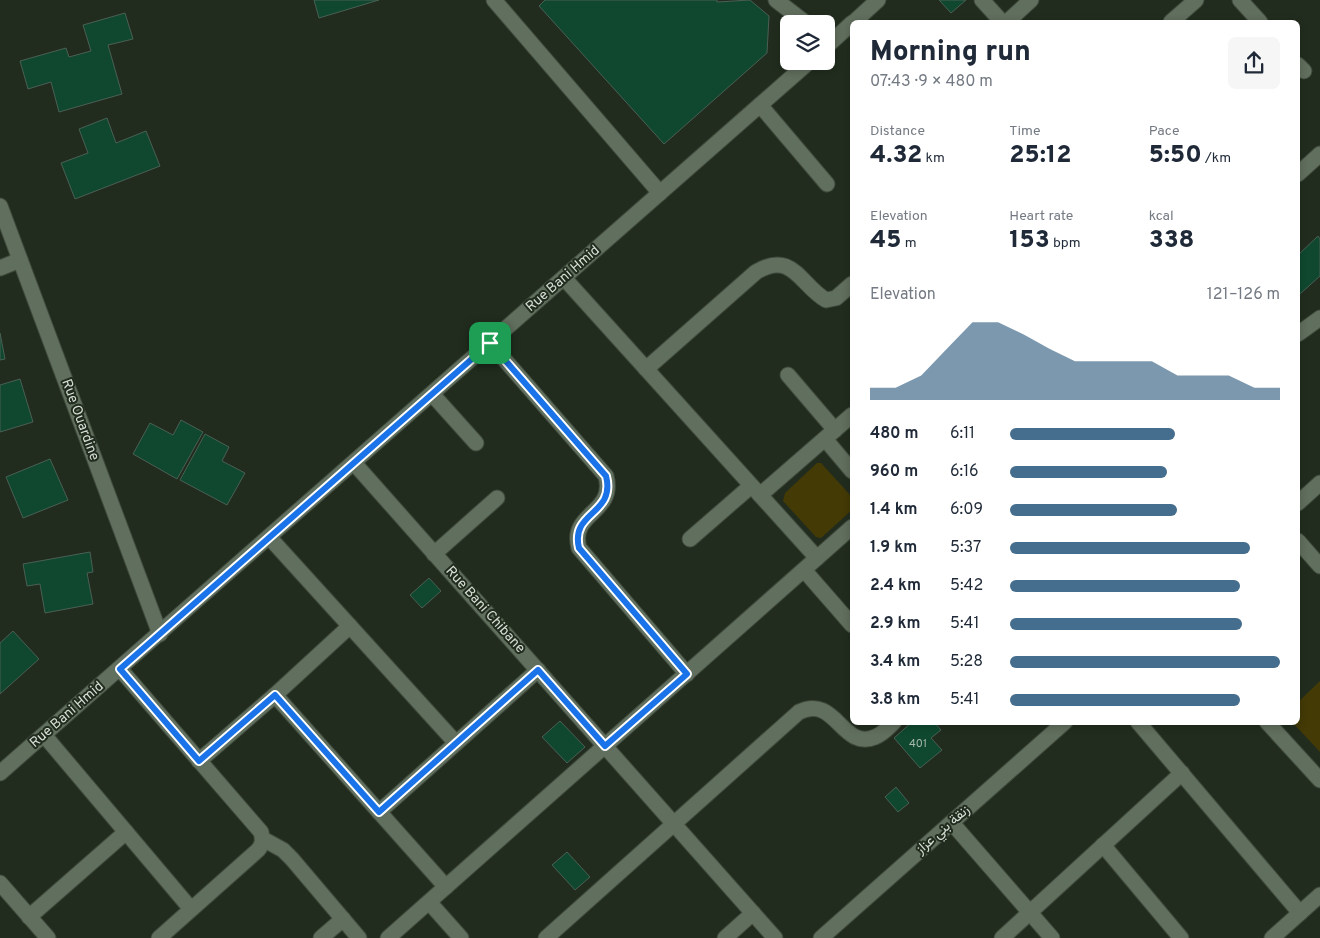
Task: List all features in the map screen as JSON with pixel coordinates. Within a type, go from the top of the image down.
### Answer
[{"type":"street","points":[[494,0],[660,193]]},
{"type":"street","points":[[776,0],[795,15]]},
{"type":"street","points":[[858,20],[878,0]]},
{"type":"street","points":[[982,0],[1000,20]]},
{"type":"street","points":[[1009,20],[1031,0]]},
{"type":"street","points":[[1173,20],[1196,0]]},
{"type":"street","points":[[1240,0],[1258,20]]},
{"type":"street","points":[[835,37],[850,28]]},
{"type":"street","name":"Rue Bani Hmid","points":[[0,773],[800,70]]},
{"type":"street","points":[[760,106],[827,184]]},
{"type":"street","points":[[1300,172],[1320,154]]},
{"type":"street","name":"Rue Ouardine","points":[[0,206],[160,634]]},
{"type":"street","points":[[0,268],[20,260]]},
{"type":"street","points":[[646,369],[764,267],[780,265],[795,270],[826,300],[836,298],[850,286]]},
{"type":"street","points":[[564,278],[817,558]]},
{"type":"street","points":[[1300,333],[1320,318]]},
{"type":"street","points":[[490,343],[606,476],[608,485],[604,502],[578,529],[577,541],[579,548],[687,674]]},
{"type":"street","points":[[788,376],[850,467]]},
{"type":"street","points":[[432,394],[476,443]]},
{"type":"street","points":[[690,539],[830,435],[850,417]]},
{"type":"street","name":"Rue Bani Chibane","points":[[354,462],[775,938]]},
{"type":"street","points":[[1300,501],[1320,483]]},
{"type":"street","points":[[434,554],[497,498]]},
{"type":"street","points":[[388,938],[850,529]]},
{"type":"street","points":[[270,537],[456,743]]},
{"type":"street","points":[[1300,543],[1320,566]]},
{"type":"street","points":[[804,570],[850,624]]},
{"type":"street","points":[[199,761],[350,626]]},
{"type":"street","points":[[120,669],[261,832],[263,839],[262,845],[258,850],[159,938]]},
{"type":"street","points":[[379,812],[538,670]]},
{"type":"street","points":[[275,695],[446,887]]},
{"type":"street","points":[[546,938],[793,716],[804,709],[819,708],[847,731],[859,738],[875,737],[890,725]]},
{"type":"street","name":"زنقة بني عزاز","points":[[821,938],[1062,725]]},
{"type":"street","points":[[1141,725],[1300,913]]},
{"type":"street","points":[[1270,725],[1320,780]]},
{"type":"street","points":[[44,735],[191,909]]},
{"type":"street","points":[[1002,938],[1182,773]]},
{"type":"street","points":[[952,823],[1052,938]]},
{"type":"street","points":[[29,917],[126,832]]},
{"type":"street","points":[[263,839],[283,850],[359,938]]},
{"type":"street","points":[[1103,845],[1182,938]]},
{"type":"street","points":[[0,883],[48,938]]},
{"type":"street","points":[[1272,938],[1320,895]]},
{"type":"street","points":[[429,902],[461,938]]},
{"type":"street","points":[[725,938],[753,913]]},
{"type":"street","points":[[321,938],[343,919]]},
{"type":"shaded area","points":[[817,463],[821,463],[850,495],[850,512],[821,538],[816,537],[783,501],[785,493]]},
{"type":"shaded area","points":[[1320,681],[1320,752],[1295,725],[1300,725],[1300,700]]},
{"type":"building","points":[[314,0],[379,0],[319,18]]},
{"type":"building","points":[[545,0],[717,0],[717,2],[750,0],[769,16],[767,53],[664,144],[539,6]]},
{"type":"building","points":[[939,0],[966,0],[951,13]]},
{"type":"building","points":[[125,13],[133,39],[108,45],[122,94],[59,112],[51,82],[28,89],[20,61],[66,48],[69,57],[91,51],[83,25]]},
{"type":"building","points":[[107,118],[116,143],[146,131],[160,166],[75,199],[61,163],[88,153],[79,129]]},
{"type":"building","points":[[1318,236],[1320,239],[1320,276],[1300,294],[1300,253]]},
{"type":"building","points":[[0,333],[5,359],[0,360]]},
{"type":"building","points":[[20,379],[33,422],[0,432],[0,385]]},
{"type":"building","points":[[181,420],[203,432],[177,479],[133,454],[150,423],[173,435]]},
{"type":"building","points":[[205,434],[229,447],[222,461],[245,473],[227,505],[180,480]]},
{"type":"building","points":[[50,459],[68,500],[23,518],[6,477]]},
{"type":"building","points":[[90,552],[93,572],[87,573],[93,604],[45,613],[40,584],[27,586],[23,564]]},
{"type":"building","points":[[429,578],[441,591],[422,608],[410,595]]},
{"type":"building","points":[[13,631],[39,659],[0,694],[0,643]]},
{"type":"building","points":[[560,721],[585,747],[567,763],[542,737]]},
{"type":"building","points":[[909,725],[937,725],[941,730],[931,738],[942,750],[920,768],[894,738]]},
{"type":"building","points":[[896,787],[909,803],[898,812],[885,797]]},
{"type":"building","points":[[567,852],[590,877],[575,890],[552,865]]},
{"type":"route","points":[[490,343],[606,476],[608,485],[604,502],[578,529],[577,541],[579,548],[582,554],[687,674],[605,746],[538,670],[379,812],[275,695],[199,761],[120,669],[490,343]]}]
